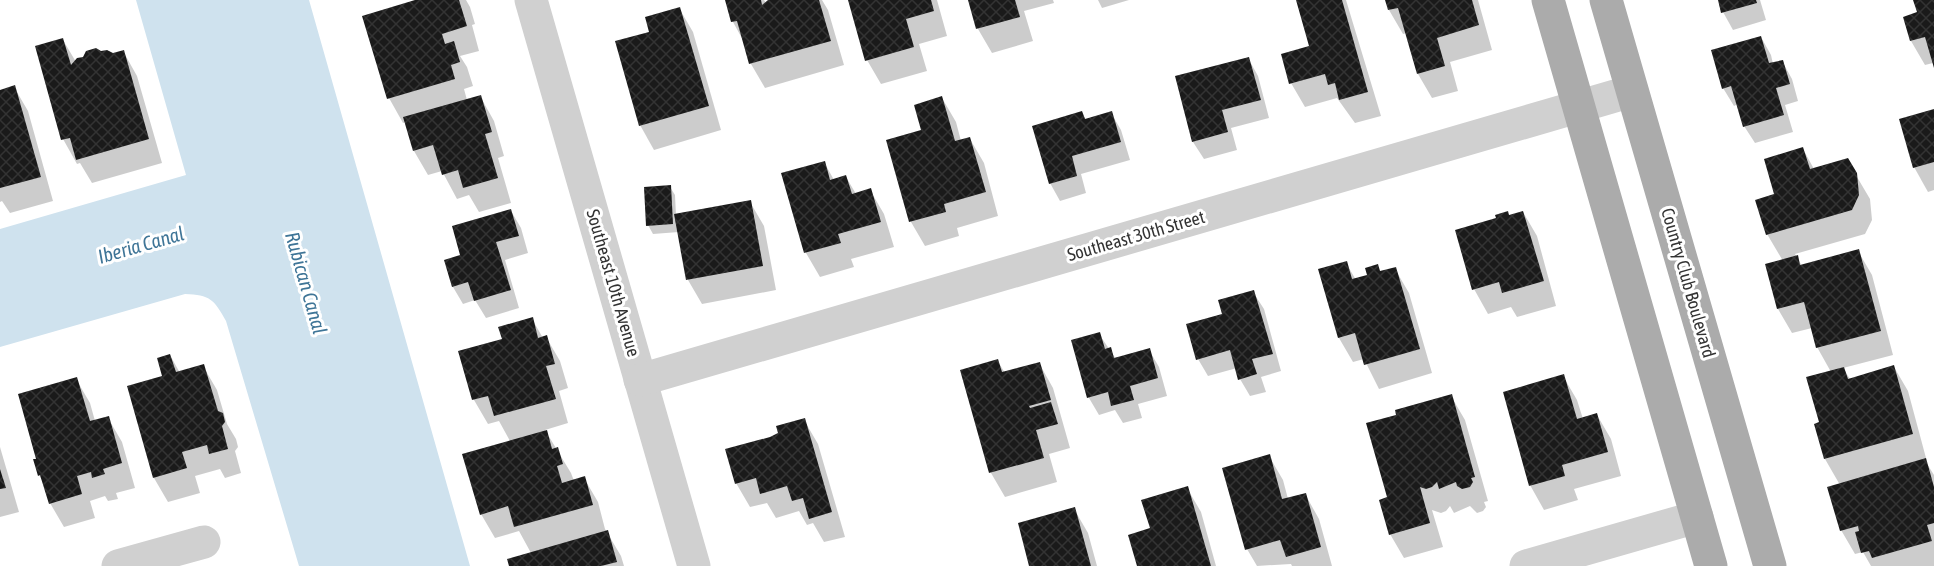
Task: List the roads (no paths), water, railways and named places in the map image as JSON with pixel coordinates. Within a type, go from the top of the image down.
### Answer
[{"type":"main road","points":[[1548,0],[1711,566]]},
{"type":"main road","name":"Country Club Boulevard","points":[[1606,0],[1770,566]]},
{"type":"street","name":"Southeast 10th Avenue","points":[[531,0],[694,566]]},
{"type":"street","name":"Southeast 30th Street","points":[[640,380],[1632,91]]},
{"type":"street","points":[[1526,566],[1696,517]]},
{"type":"street","points":[[118,566],[204,542]]},
{"type":"water","points":[[136,0],[309,0],[470,566],[299,566],[226,321],[214,303],[206,297],[185,294],[0,347],[0,229],[186,175]]},
{"type":"water label","name":"Iberia Canal","points":[[141,245]]},
{"type":"water label","name":"Rubican Canal","points":[[306,283]]}]
